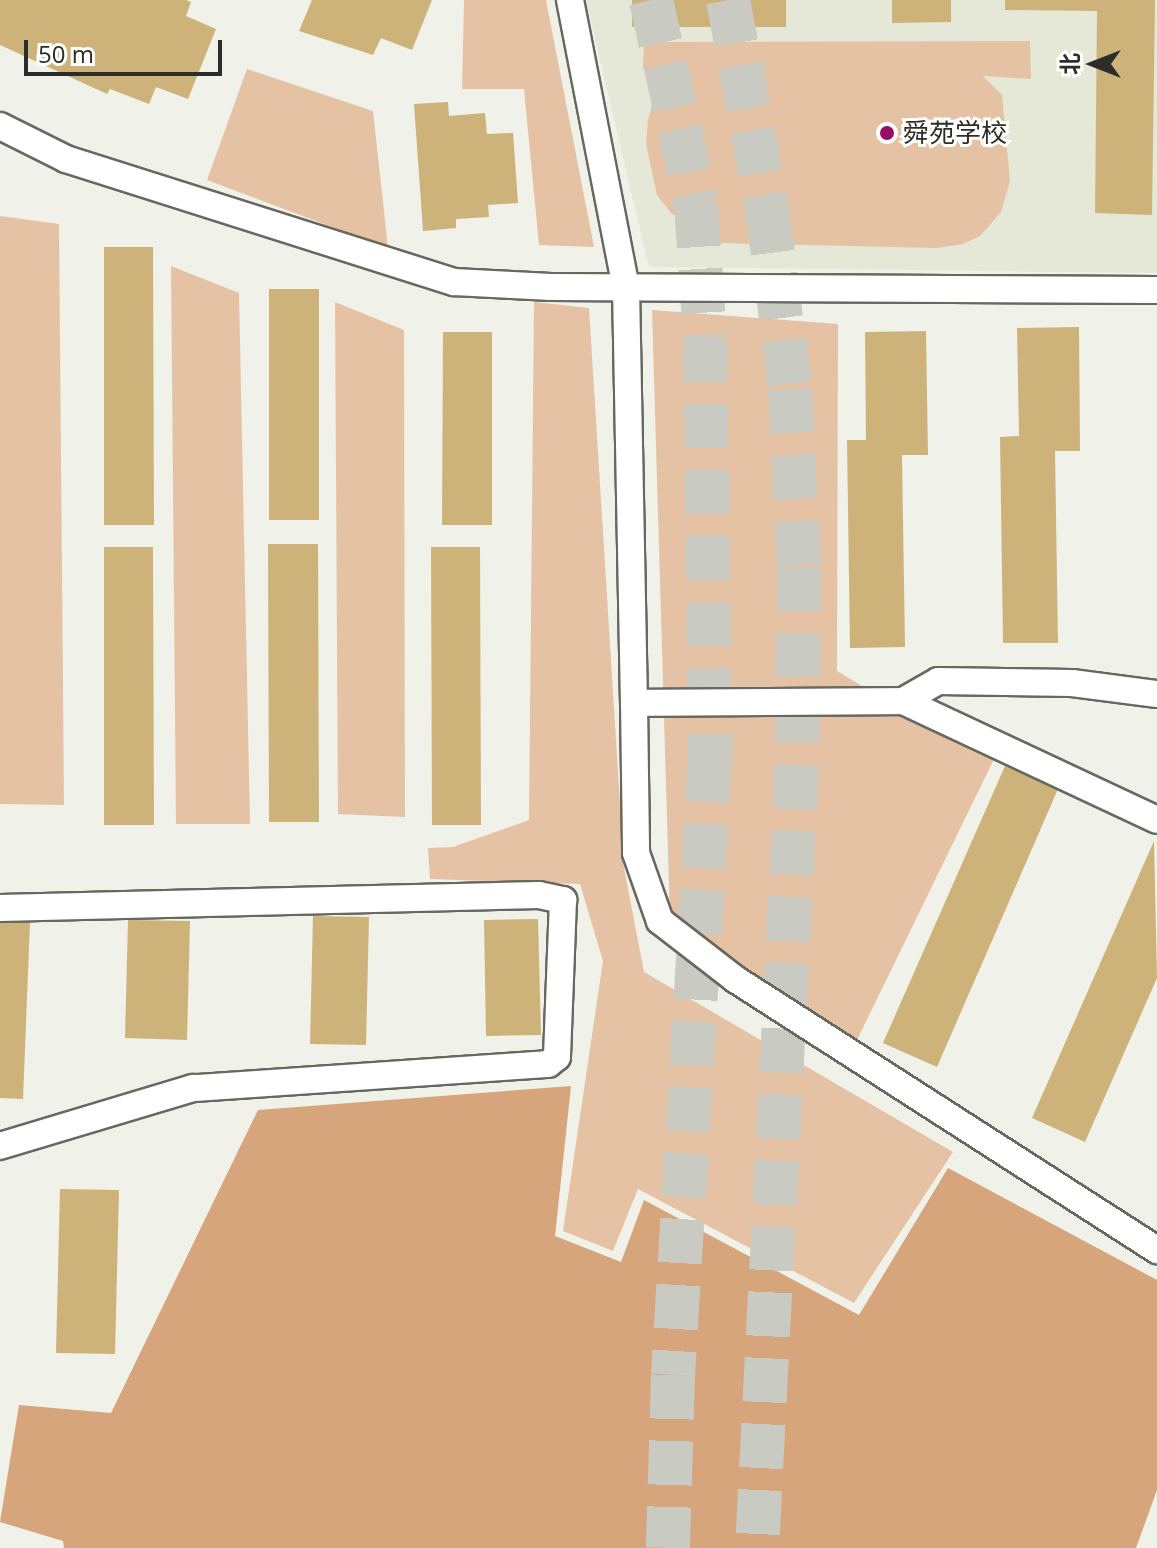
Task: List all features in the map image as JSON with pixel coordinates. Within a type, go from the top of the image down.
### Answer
[{"type":"street","points":[[570,0],[626,288],[636,853],[660,921],[735,979],[1157,1250]]},
{"type":"street","points":[[0,126],[66,159],[454,282],[626,288],[1157,290]]},
{"type":"street","points":[[903,701],[938,681],[1072,683],[1157,694]]},
{"type":"street","points":[[634,703],[903,701],[1157,820]]},
{"type":"street","points":[[0,908],[539,895],[563,900],[557,1057],[548,1064],[193,1088],[0,1146]]},
{"type":"shaded area","points":[[464,0],[546,0],[594,247],[539,245],[524,89],[462,89]]},
{"type":"shaded area","name":"舜苑学校","points":[[586,0],[1157,0],[1157,273],[649,267]]},
{"type":"shaded area","points":[[1030,41],[1031,79],[983,76],[1002,95],[1010,181],[1001,212],[980,236],[963,244],[936,248],[717,243],[671,213],[657,195],[646,144],[648,120],[654,97],[674,71],[643,69],[644,42]]},
{"type":"shaded area","points":[[247,69],[373,111],[388,248],[207,180]]},
{"type":"shaded area","points":[[0,216],[59,224],[64,805],[0,804]]},
{"type":"shaded area","points":[[171,266],[239,293],[250,824],[176,824]]},
{"type":"shaded area","points":[[335,302],[404,330],[405,817],[338,814]]},
{"type":"shaded area","points":[[534,302],[589,308],[624,868],[644,972],[953,1152],[854,1303],[638,1189],[613,1251],[563,1231],[603,961],[580,884],[430,879],[428,848],[453,847],[529,820]]},
{"type":"shaded area","points":[[652,310],[838,324],[837,671],[907,713],[996,755],[856,1042],[670,920]]},
{"type":"shaded area","points":[[571,1086],[555,1236],[621,1262],[644,1200],[859,1315],[948,1168],[1157,1280],[1157,1490],[1136,1548],[64,1548],[63,1541],[0,1522],[19,1405],[111,1413],[258,1110]]},
{"type":"building","points":[[0,0],[186,0],[191,2],[186,16],[216,29],[188,99],[156,87],[149,104],[110,89],[107,94],[0,45]]},
{"type":"building","points":[[312,0],[432,0],[412,50],[381,38],[373,55],[299,31]]},
{"type":"building","points":[[632,0],[786,0],[786,27],[632,27]]},
{"type":"building","points":[[892,0],[951,0],[951,22],[892,23]]},
{"type":"building","points":[[1005,0],[1155,0],[1152,215],[1095,213],[1097,11],[1005,10]]},
{"type":"building","points":[[448,102],[449,116],[485,113],[487,134],[513,133],[518,203],[488,205],[489,217],[456,219],[456,228],[423,231],[414,104]]},
{"type":"building","points":[[104,247],[153,247],[154,525],[104,525]]},
{"type":"building","points":[[269,289],[319,289],[319,520],[269,520]]},
{"type":"building","points":[[1079,327],[1080,451],[1055,451],[1058,643],[1003,643],[1000,437],[1019,436],[1017,328]]},
{"type":"building","points":[[926,331],[928,455],[902,455],[905,647],[850,648],[847,440],[866,440],[865,332]]},
{"type":"building","points":[[443,332],[492,332],[492,525],[442,525]]},
{"type":"building","points":[[268,544],[318,544],[319,822],[269,822]]},
{"type":"building","points":[[104,547],[153,547],[154,825],[104,825]]},
{"type":"building","points":[[431,547],[480,547],[481,825],[432,825]]},
{"type":"building","points":[[1005,766],[1058,789],[937,1067],[883,1043]]},
{"type":"building","points":[[1154,841],[1157,978],[1085,1142],[1032,1118]]},
{"type":"building","points":[[313,916],[369,917],[366,1045],[310,1044]]},
{"type":"building","points":[[538,919],[541,1035],[486,1036],[484,920]]},
{"type":"building","points":[[128,920],[190,921],[187,1040],[125,1038]]},
{"type":"building","points":[[0,921],[30,922],[23,1099],[0,1098]]},
{"type":"building","points":[[60,1189],[119,1190],[115,1354],[56,1353]]},
{"type":"tunnel","points":[[651,0],[696,203],[705,338],[710,758],[673,1375],[668,1548]]},
{"type":"tunnel","points":[[728,0],[767,209],[790,389],[799,567],[797,765],[757,1548]]},
{"type":"place","name":"舜苑学校","points":[[887,133]]}]
